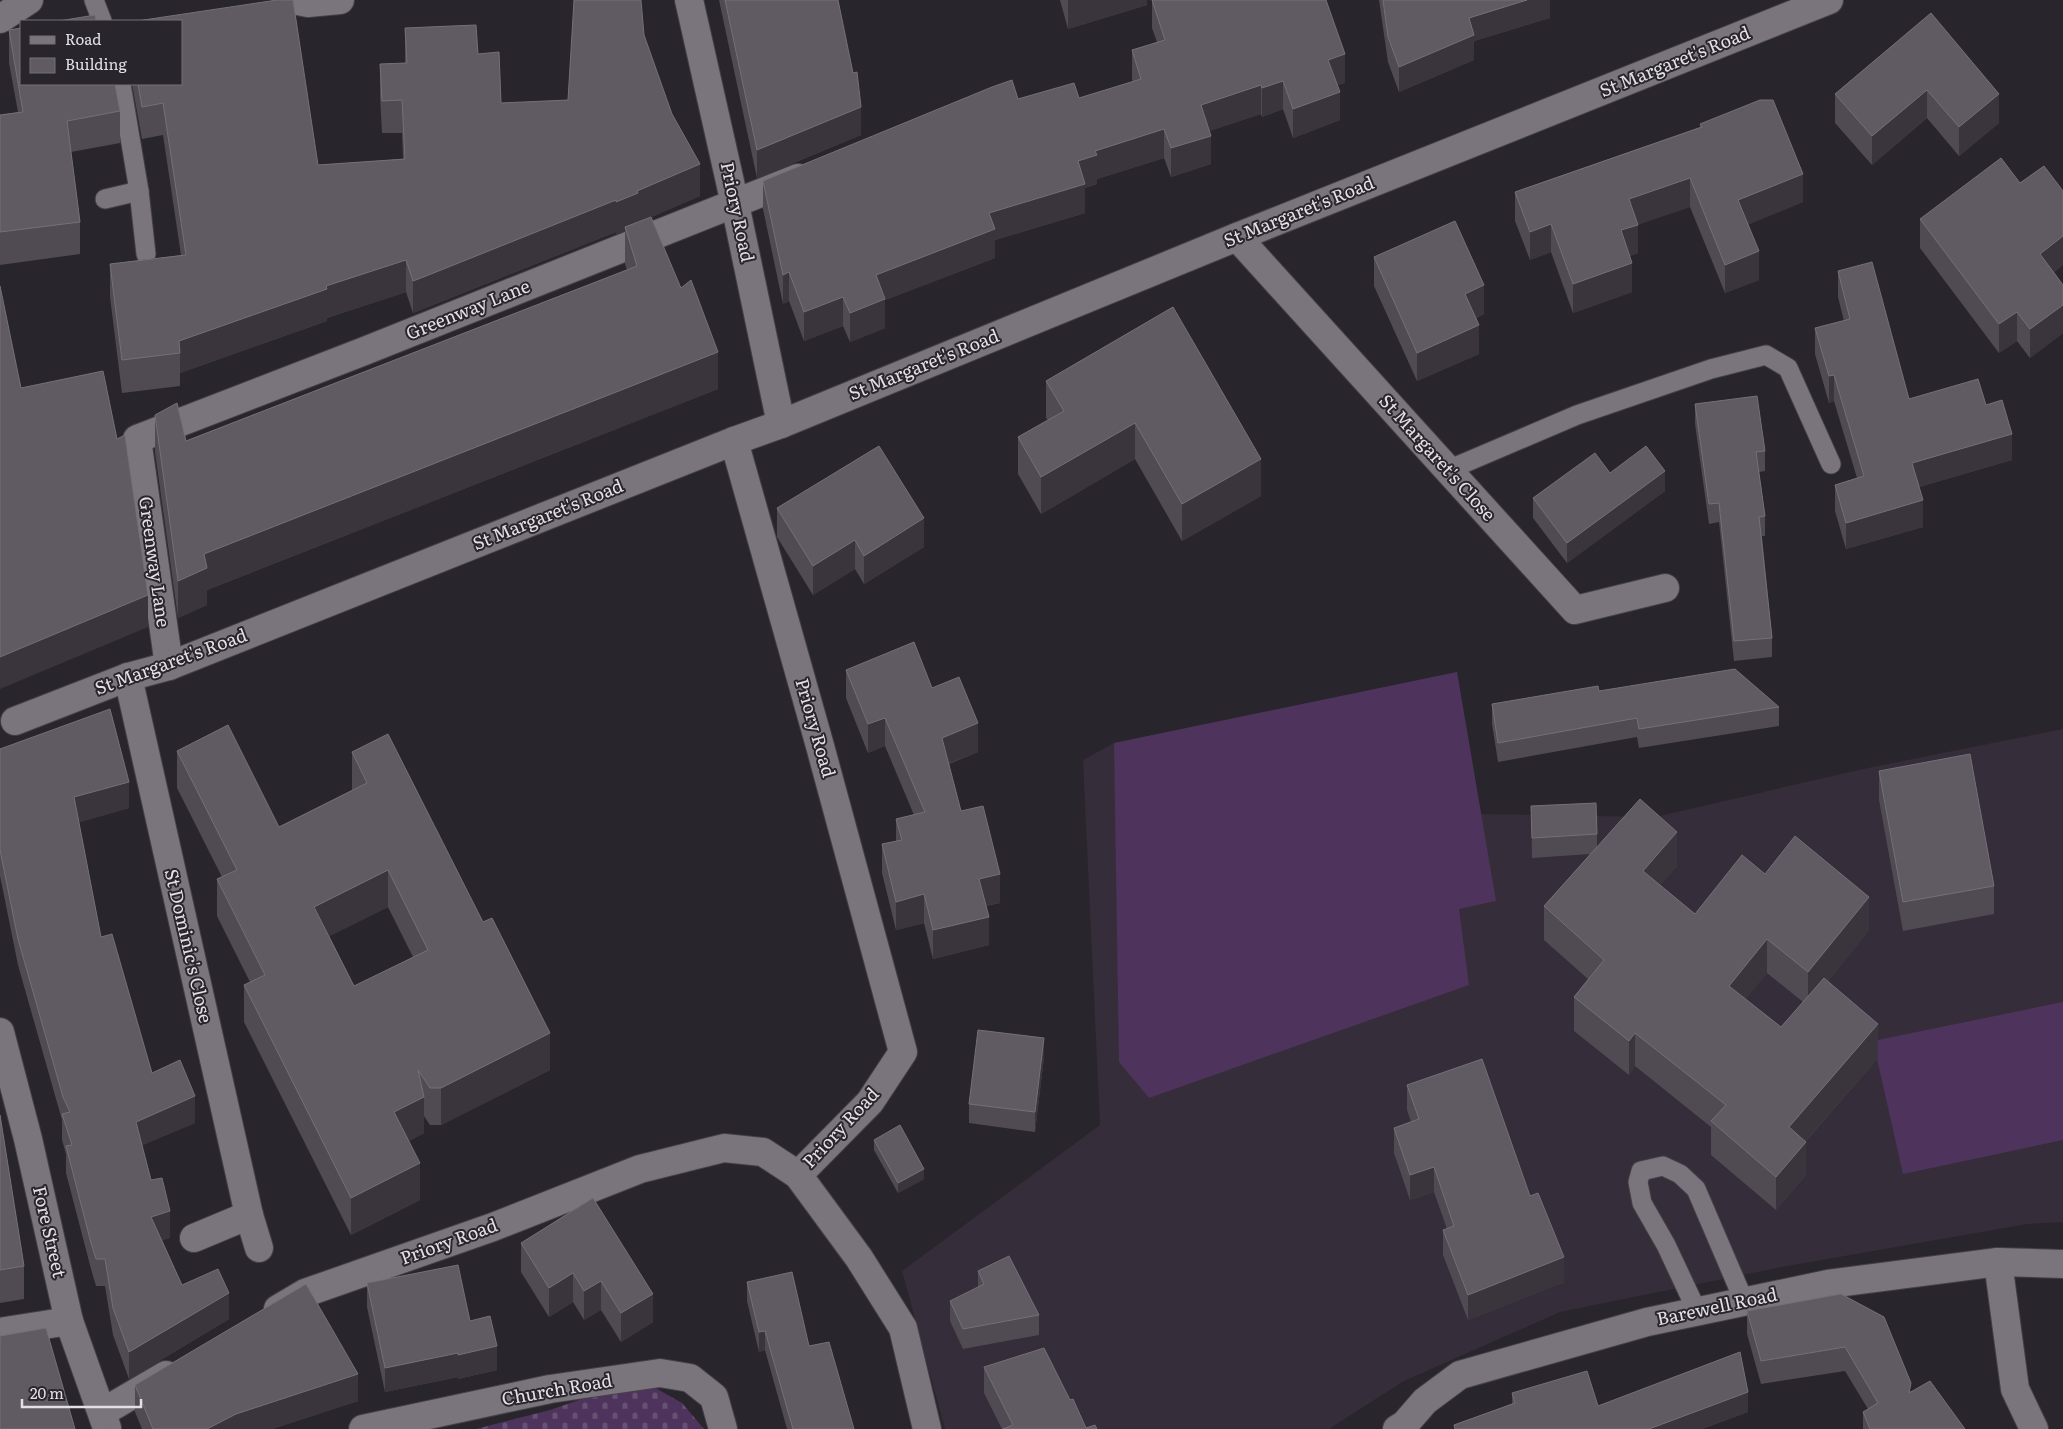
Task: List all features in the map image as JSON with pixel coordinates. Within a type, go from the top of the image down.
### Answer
[{"type":"street","points":[[293,0],[308,2],[340,0]]},
{"type":"street","name":"Priory Road","points":[[689,0],[735,204],[781,424]]},
{"type":"street","name":"St Margaret's Road","points":[[8,724],[128,677],[169,666],[781,424],[1236,237],[1829,0]]},
{"type":"street","points":[[0,19],[17,4]]},
{"type":"street","name":"Greenway Lane","points":[[169,666],[137,438],[818,170]]},
{"type":"street","name":"St Margaret's Close","points":[[1236,237],[1575,610],[1665,588]]},
{"type":"street","name":"Priory Road","points":[[254,1323],[305,1293],[493,1227],[640,1169],[724,1148],[763,1152],[798,1174],[870,1102],[903,1052],[820,746],[734,441]]},
{"type":"street","name":"St Dominic's Close","points":[[128,677],[248,1215],[259,1248]]},
{"type":"street","name":"Fore Street","points":[[0,1032],[28,1139],[69,1321],[105,1420]]},
{"type":"street","points":[[798,1174],[859,1258],[903,1328],[928,1429]]},
{"type":"street","points":[[194,1238],[248,1215]]},
{"type":"street","points":[[1998,1262],[2015,1389],[2034,1429]]},
{"type":"street","name":"Barewell Road","points":[[1403,1427],[1425,1400],[1460,1375],[1647,1322],[1828,1284],[1998,1262],[2063,1264]]},
{"type":"street","points":[[0,1332],[69,1321]]},
{"type":"street","points":[[105,1420],[186,1362]]},
{"type":"street","name":"Church Road","points":[[363,1429],[550,1389],[660,1373],[690,1378],[714,1397],[723,1429]]},
{"type":"lane","points":[[94,0],[102,20]]},
{"type":"lane","points":[[121,85],[139,191],[146,254]]},
{"type":"lane","points":[[105,199],[139,191]]},
{"type":"lane","points":[[1448,470],[1577,415],[1711,370],[1766,355],[1788,368],[1831,464]]},
{"type":"lane","points":[[1697,1312],[1666,1245],[1642,1203],[1638,1182],[1641,1171],[1663,1166],[1680,1174],[1696,1189],[1744,1301]]},
{"type":"shaded area","points":[[1457,672],[1481,814],[1655,817],[1863,769],[2063,729],[2063,1222],[2027,1224],[1782,1267],[1560,1312],[1404,1381],[1329,1429],[945,1429],[902,1271],[1100,1125],[1083,760],[1114,743]]},
{"type":"green space","points":[[1457,672],[1496,901],[1459,909],[1469,985],[1149,1098],[1119,1062],[1114,743]]},
{"type":"green space","points":[[2063,1002],[2063,1140],[1903,1174],[1873,1041]]},
{"type":"green space","points":[[650,1385],[682,1403],[704,1429],[476,1429],[550,1410],[611,1389]]},
{"type":"building","points":[[277,0],[293,0],[318,165],[405,159],[402,100],[382,101],[380,64],[407,63],[405,28],[476,25],[478,54],[499,52],[501,103],[568,100],[574,0],[641,0],[644,35],[672,114],[700,164],[616,202],[616,200],[413,281],[406,260],[326,286],[327,289],[179,341],[180,353],[122,360],[110,264],[186,255],[163,103],[142,107],[138,85],[182,85],[182,20],[144,20]]},
{"type":"building","points":[[725,0],[838,0],[853,73],[857,72],[861,107],[757,150]]},
{"type":"building","points":[[1152,0],[1326,0],[1345,54],[1328,60],[1340,92],[1293,109],[1283,81],[1262,88],[1261,85],[1201,105],[1211,136],[1171,148],[1164,129],[1095,151],[1097,155],[1078,161],[1085,184],[989,213],[995,229],[876,275],[885,299],[850,313],[843,297],[804,312],[789,272],[783,275],[763,181],[1012,80],[1018,99],[1074,83],[1079,98],[1141,79],[1132,50],[1165,40]]},
{"type":"building","points":[[1383,0],[1527,0],[1469,18],[1474,35],[1399,67],[1388,37]]},
{"type":"building","points":[[1931,13],[1999,94],[1959,127],[1927,90],[1872,136],[1835,94]]},
{"type":"building","points":[[95,15],[96,20],[65,20]]},
{"type":"building","points":[[20,28],[20,85],[115,85],[120,111],[67,121],[80,222],[0,232],[0,115],[23,112],[9,30]]},
{"type":"building","points":[[1760,100],[1773,100],[1803,174],[1738,200],[1759,251],[1725,265],[1690,178],[1629,199],[1638,225],[1621,230],[1632,263],[1573,284],[1551,224],[1530,232],[1515,192],[1702,127],[1700,124]]},
{"type":"building","points":[[2001,158],[2020,183],[2044,166],[2063,191],[2063,236],[2040,254],[2063,285],[2063,305],[2030,329],[2017,312],[1999,324],[1920,219]]},
{"type":"building","points":[[651,217],[681,288],[691,280],[718,352],[204,554],[207,568],[178,581],[155,415],[177,403],[186,441],[637,266],[625,227]]},
{"type":"building","points":[[1455,221],[1484,285],[1465,294],[1479,325],[1417,353],[1374,257]]},
{"type":"building","points":[[1872,262],[1909,399],[1978,379],[1986,405],[2002,400],[2012,434],[1912,463],[1923,500],[1846,523],[1835,485],[1864,476],[1834,375],[1829,376],[1815,328],[1850,319],[1838,271]]},
{"type":"building","points":[[0,286],[21,388],[103,371],[117,439],[125,435],[148,595],[0,657]]},
{"type":"building","points":[[1173,307],[1261,459],[1182,504],[1135,423],[1041,477],[1018,437],[1064,411],[1046,381]]},
{"type":"building","points":[[1757,396],[1765,451],[1756,452],[1765,516],[1759,517],[1772,638],[1734,641],[1719,503],[1709,504],[1695,404]]},
{"type":"building","points":[[879,446],[924,518],[864,556],[855,540],[813,566],[777,508]]},
{"type":"building","points":[[1646,446],[1665,471],[1567,543],[1533,498],[1595,453],[1610,473]]},
{"type":"building","points":[[914,642],[932,688],[959,677],[978,723],[942,738],[961,811],[983,806],[1000,874],[979,879],[989,917],[933,930],[924,894],[896,902],[882,844],[902,840],[896,819],[925,812],[885,718],[868,724],[846,670]]},
{"type":"building","points":[[1735,669],[1779,707],[1639,729],[1637,718],[1498,743],[1492,704],[1598,686],[1599,691]]},
{"type":"building","points":[[110,709],[129,782],[74,797],[101,937],[112,934],[152,1073],[180,1060],[195,1096],[136,1122],[151,1180],[162,1178],[170,1211],[151,1217],[182,1285],[218,1269],[229,1293],[129,1352],[113,1308],[105,1259],[96,1259],[91,1243],[66,1146],[72,1145],[62,1114],[70,1112],[63,1097],[18,939],[0,850],[0,749]]},
{"type":"building","points":[[228,725],[279,827],[367,783],[352,752],[388,734],[483,922],[492,918],[550,1033],[441,1088],[430,1088],[418,1070],[424,1097],[394,1112],[420,1163],[351,1198],[244,985],[265,975],[217,879],[237,870],[177,751]],"holes":[[[388,870],[428,950],[354,986],[314,907]]]},
{"type":"building","points":[[1970,754],[1994,886],[1903,902],[1879,771]]},
{"type":"building","points":[[1640,799],[1677,832],[1643,871],[1695,914],[1742,855],[1765,874],[1795,836],[1869,897],[1808,972],[1767,939],[1729,986],[1781,1027],[1824,978],[1878,1024],[1789,1127],[1806,1142],[1776,1177],[1711,1121],[1726,1105],[1635,1033],[1629,1041],[1574,997],[1604,960],[1544,906]]},
{"type":"building","points":[[1596,803],[1597,834],[1532,838],[1531,806]]},
{"type":"building","points":[[978,1030],[1044,1038],[1035,1112],[969,1104]]},
{"type":"building","points":[[1482,1059],[1530,1196],[1538,1193],[1564,1257],[1468,1295],[1443,1230],[1454,1226],[1434,1167],[1410,1175],[1394,1128],[1419,1119],[1407,1085]]},
{"type":"building","points":[[0,1115],[24,1266],[0,1270]]},
{"type":"building","points":[[900,1125],[924,1169],[898,1183],[874,1140]]},
{"type":"building","points":[[593,1198],[653,1294],[621,1313],[601,1281],[584,1291],[573,1273],[549,1288],[521,1243]]},
{"type":"building","points":[[1009,1256],[1039,1315],[963,1329],[950,1301],[984,1284],[978,1271]]},
{"type":"building","points":[[458,1265],[470,1321],[490,1316],[497,1346],[385,1368],[367,1283]]},
{"type":"building","points":[[792,1272],[809,1346],[829,1342],[854,1429],[793,1429],[765,1331],[759,1332],[747,1282]]},
{"type":"building","points":[[306,1284],[358,1374],[236,1414],[207,1429],[153,1429],[135,1385]]},
{"type":"building","points":[[1841,1294],[1884,1317],[1911,1383],[1909,1393],[1930,1381],[1965,1429],[1870,1429],[1863,1412],[1878,1403],[1845,1347],[1761,1361],[1747,1311]]},
{"type":"building","points":[[46,1328],[75,1429],[0,1429],[0,1336]]},
{"type":"building","points":[[1044,1348],[1070,1400],[1073,1399],[1086,1428],[1095,1425],[1097,1429],[1003,1429],[1013,1425],[984,1367]]},
{"type":"building","points":[[1740,1352],[1748,1392],[1649,1429],[1455,1429],[1454,1425],[1515,1403],[1512,1393],[1587,1371],[1598,1406]]}]
